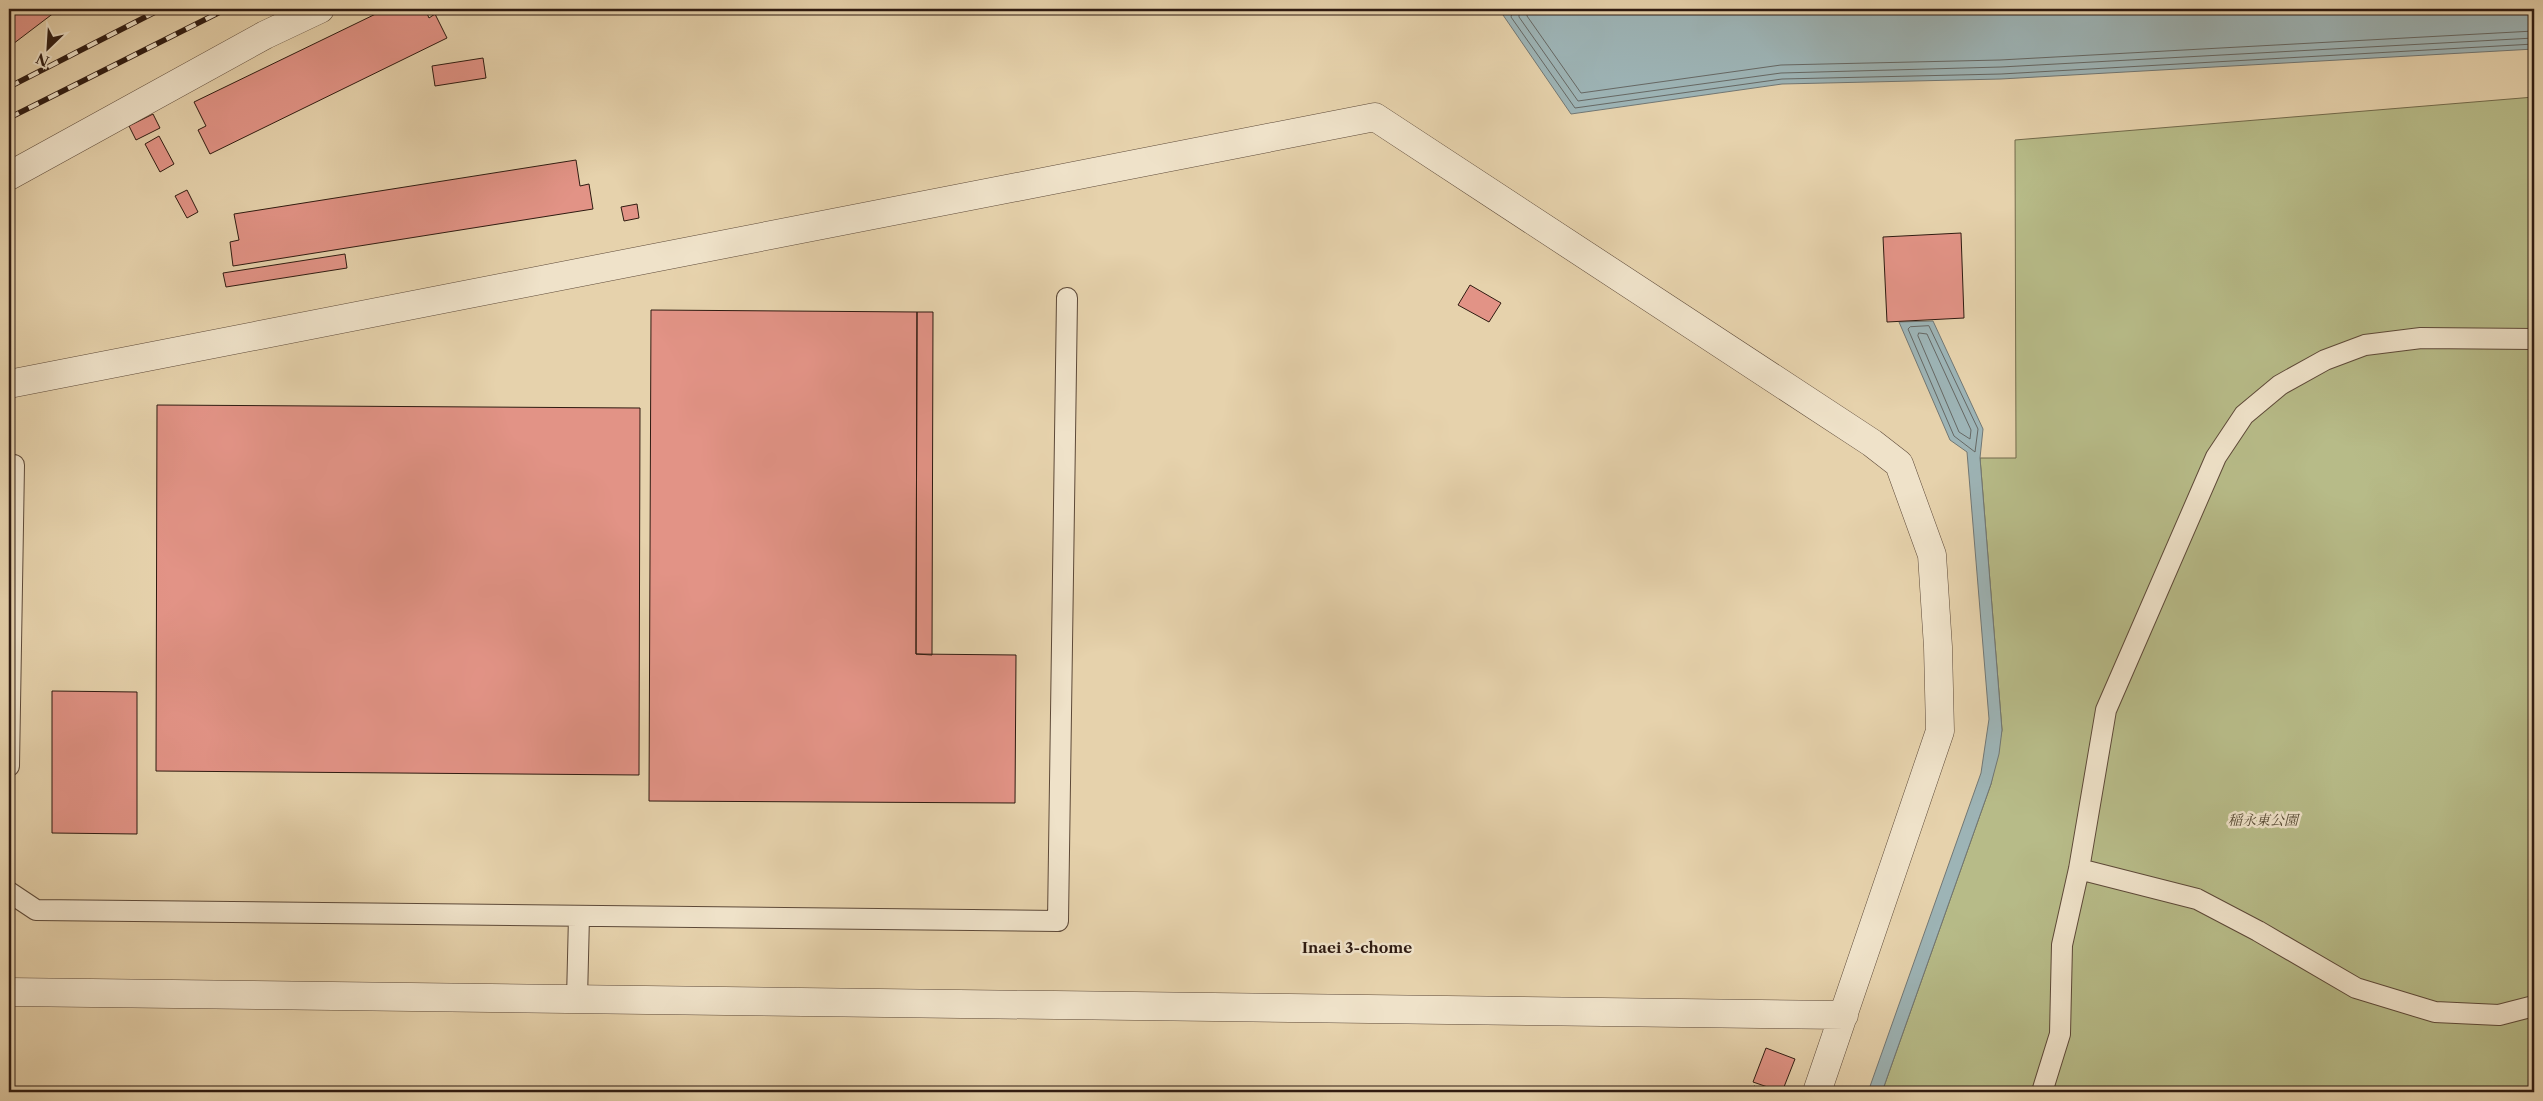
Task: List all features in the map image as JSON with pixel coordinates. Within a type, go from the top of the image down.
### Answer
[{"type":"street","points":[[9,176],[265,34],[320,9]]},
{"type":"street","points":[[9,384],[1375,117],[1872,442],[1899,464],[1932,555],[1938,647],[1940,731],[1817,1092]]},
{"type":"street","points":[[9,992],[1844,1015]]},
{"type":"lane","points":[[9,892],[36,910],[1058,921],[1067,298]]},
{"type":"lane","points":[[2042,1092],[2060,1034],[2062,945],[2079,869],[2106,710],[2216,457],[2244,415],[2280,385],[2325,360],[2365,345],[2421,338],[2534,339]]},
{"type":"lane","points":[[9,766],[14,465]]},
{"type":"lane","points":[[2079,869],[2197,899],[2258,931],[2356,988],[2435,1012],[2499,1015],[2534,1006]]},
{"type":"lane","points":[[577,999],[579,916]]},
{"type":"green space","name":"稲永東公園","points":[[2534,97],[2534,1092],[1882,1092],[1991,784],[2002,730],[1980,458],[2016,458],[2015,140]]},
{"type":"water","points":[[1510,9],[2534,9],[2534,49],[2001,79],[1782,84],[1571,114],[1503,15]]},
{"type":"water","points":[[1933,321],[1983,429],[1980,458],[2002,730],[1999,754],[1991,784],[1882,1092],[1868,1092],[1981,773],[1989,719],[1967,452],[1950,440],[1899,322]]},
{"type":"building","points":[[9,9],[59,9],[9,47]]},
{"type":"building","points":[[386,9],[425,9],[429,18],[435,14],[447,38],[210,154],[198,130],[206,126],[194,102]]},
{"type":"building","points":[[483,58],[486,78],[435,86],[432,66]]},
{"type":"building","points":[[153,114],[160,128],[136,140],[129,126]]},
{"type":"building","points":[[159,136],[174,164],[160,172],[145,144]]},
{"type":"building","points":[[576,160],[580,186],[589,184],[593,209],[233,266],[230,242],[239,240],[234,214]]},
{"type":"building","points":[[187,190],[198,212],[187,218],[175,196]]},
{"type":"building","points":[[637,204],[639,218],[624,221],[621,207]]},
{"type":"building","points":[[1961,233],[1964,318],[1887,322],[1883,237]]},
{"type":"building","points":[[345,254],[347,268],[226,287],[223,273]]},
{"type":"building","points":[[1470,285],[1501,303],[1489,322],[1458,305]]},
{"type":"building","points":[[651,310],[917,312],[916,654],[1016,655],[1015,803],[649,801]]},
{"type":"building","points":[[917,312],[933,312],[932,655],[916,654]]},
{"type":"building","points":[[157,405],[640,408],[639,775],[156,771]]},
{"type":"building","points":[[52,691],[137,692],[137,834],[52,833]]},
{"type":"building","points":[[1766,1048],[1795,1059],[1782,1092],[1753,1082]]},
{"type":"building","points":[[1754,1086],[1771,1092],[1751,1092]]},
{"type":"railway","points":[[9,87],[161,9]]},
{"type":"railway","points":[[9,118],[226,9]]},
{"type":"district","name":"Inaei 3-chome","points":[[1357,948]]}]
